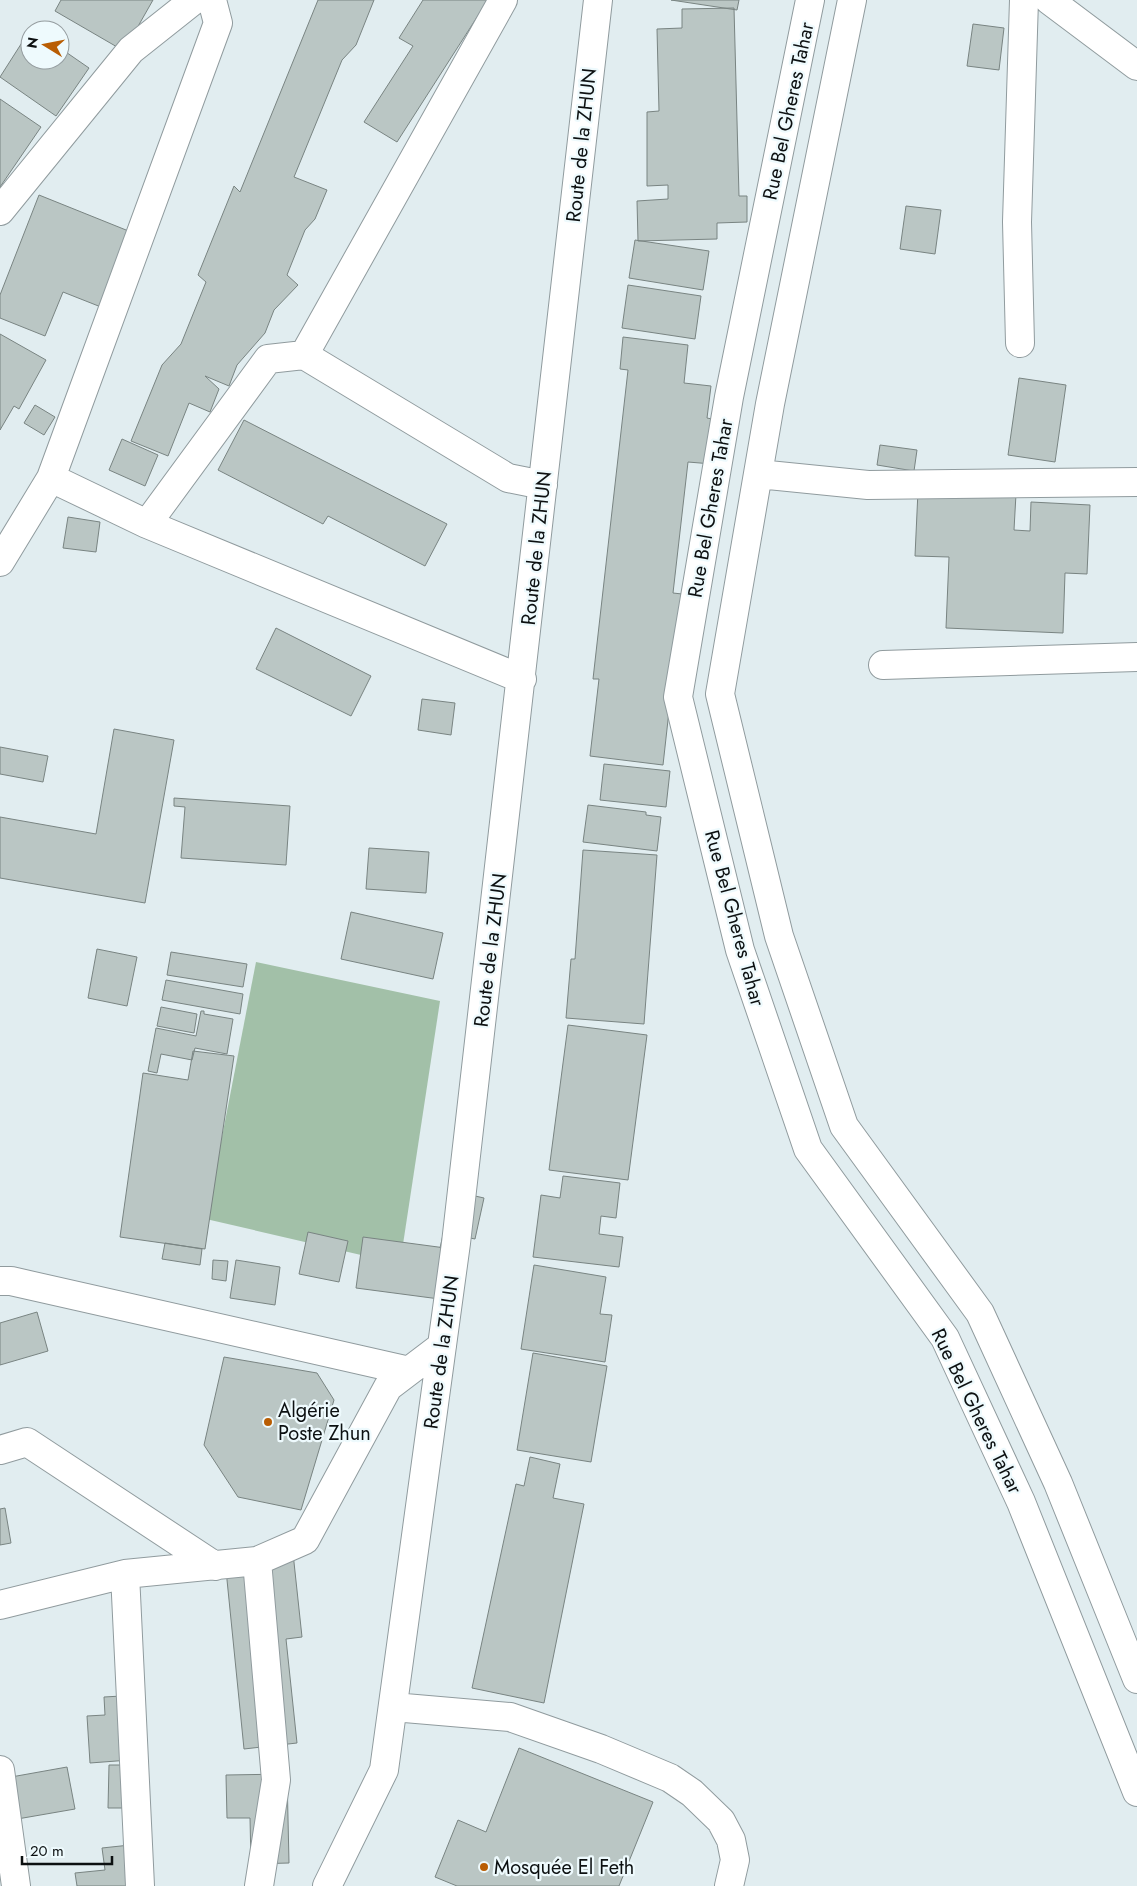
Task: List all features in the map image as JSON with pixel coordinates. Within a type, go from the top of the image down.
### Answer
[{"type":"street","points":[[0,211],[131,50],[194,0]]},
{"type":"street","points":[[0,562],[51,478],[218,24],[212,0]]},
{"type":"street","points":[[304,355],[503,0]]},
{"type":"street","name":"Route de la ZHUN","points":[[327,1886],[384,1770],[442,1346],[522,679],[598,0]]},
{"type":"street","name":"Rue Bel Gheres Tahar","points":[[810,0],[729,397],[678,697],[740,950],[808,1149],[945,1338],[1021,1502],[1137,1792]]},
{"type":"street","name":"Rue Bel Gheres Tahar","points":[[852,0],[772,394],[720,694],[779,936],[844,1126],[980,1313],[1058,1483],[1137,1679]]},
{"type":"street","points":[[1020,343],[1017,222],[1024,0]]},
{"type":"street","points":[[1049,0],[1137,66]]},
{"type":"street","points":[[147,524],[268,359],[304,355],[508,478],[543,485]]},
{"type":"street","points":[[758,474],[868,485],[1137,482]]},
{"type":"street","points":[[51,478],[147,524],[522,679]]},
{"type":"street","points":[[883,665],[1137,657]]},
{"type":"street","points":[[0,1281],[20,1283],[409,1371]]},
{"type":"street","points":[[0,1605],[125,1574],[257,1561],[305,1540],[388,1387],[442,1346]]},
{"type":"street","points":[[0,1450],[26,1442],[215,1566]]},
{"type":"street","points":[[257,1561],[276,1780],[259,1886]]},
{"type":"street","points":[[125,1574],[140,1886]]},
{"type":"street","points":[[393,1707],[510,1717],[601,1749],[670,1778],[692,1793],[715,1816],[731,1840],[735,1860],[729,1886]]},
{"type":"street","points":[[0,1770],[16,1886]]},
{"type":"green space","points":[[256,962],[440,1001],[400,1264],[206,1219]]},
{"type":"building","points":[[61,0],[153,0],[124,51],[55,11]]},
{"type":"building","points":[[318,0],[374,0],[356,45],[342,60],[294,177],[327,190],[315,219],[305,230],[287,275],[298,285],[274,310],[265,333],[237,365],[229,386],[205,376],[219,389],[210,412],[189,403],[168,456],[131,441],[162,365],[181,344],[206,282],[198,275],[234,186],[240,192]]},
{"type":"building","points":[[423,0],[488,0],[397,142],[364,122],[413,46],[399,38]]},
{"type":"building","points":[[671,0],[739,0],[737,10]]},
{"type":"building","points":[[734,8],[739,196],[747,196],[747,222],[717,223],[717,239],[638,241],[637,201],[668,199],[668,185],[647,186],[647,112],[659,111],[657,29],[682,28],[682,9]]},
{"type":"building","points":[[973,24],[1004,28],[999,70],[967,66]]},
{"type":"building","points":[[20,46],[20,70],[70,70],[70,55],[89,68],[56,116],[0,77]]},
{"type":"building","points":[[0,99],[41,127],[0,187]]},
{"type":"building","points":[[39,195],[131,232],[101,307],[63,292],[45,336],[0,318],[0,295]]},
{"type":"building","points":[[906,206],[941,210],[935,254],[900,249]]},
{"type":"building","points":[[635,240],[709,251],[703,290],[629,278]]},
{"type":"building","points":[[628,285],[701,296],[695,339],[622,328]]},
{"type":"building","points":[[0,334],[46,360],[19,409],[14,406],[0,430]]},
{"type":"building","points":[[623,337],[688,345],[684,383],[711,386],[707,418],[717,420],[712,464],[688,462],[673,593],[682,594],[663,765],[590,756],[599,679],[593,679],[628,370],[620,369]]},
{"type":"building","points":[[1019,378],[1066,385],[1055,462],[1008,455]]},
{"type":"building","points":[[35,405],[55,417],[44,435],[24,423]]},
{"type":"building","points":[[244,420],[447,524],[425,566],[328,516],[323,524],[218,470]]},
{"type":"building","points":[[122,439],[158,455],[145,486],[109,470]]},
{"type":"building","points":[[880,445],[917,450],[914,471],[877,465]]},
{"type":"building","points":[[918,491],[1016,494],[1014,530],[1030,531],[1031,502],[1090,505],[1087,574],[1065,573],[1063,633],[946,628],[949,557],[915,556]]},
{"type":"building","points":[[68,517],[100,522],[96,552],[63,548]]},
{"type":"building","points":[[276,628],[371,676],[351,716],[256,669]]},
{"type":"building","points":[[422,699],[455,703],[451,735],[418,730]]},
{"type":"building","points":[[114,729],[174,740],[145,903],[0,878],[0,817],[96,834]]},
{"type":"building","points":[[0,747],[48,756],[43,782],[0,774]]},
{"type":"building","points":[[604,764],[670,771],[666,807],[600,800]]},
{"type":"building","points":[[174,798],[290,806],[286,865],[181,858],[185,807],[174,806]]},
{"type":"building","points":[[588,805],[646,812],[646,815],[661,817],[657,851],[583,842]]},
{"type":"building","points":[[369,848],[429,852],[426,893],[366,889]]},
{"type":"building","points":[[583,850],[657,855],[644,1024],[566,1018],[571,959],[575,959]]},
{"type":"building","points":[[351,912],[443,933],[433,979],[341,959]]},
{"type":"building","points":[[97,949],[137,957],[127,1006],[88,998]]},
{"type":"building","points":[[171,952],[247,964],[243,987],[167,975]]},
{"type":"building","points":[[166,980],[243,994],[240,1014],[162,1000]]},
{"type":"building","points":[[161,1007],[197,1014],[194,1033],[157,1026]]},
{"type":"building","points":[[201,1011],[204,1011],[204,1014],[233,1019],[227,1054],[195,1048],[192,1060],[161,1054],[157,1073],[148,1071],[156,1028],[196,1036]]},
{"type":"building","points":[[568,1025],[647,1035],[628,1180],[549,1170]]},
{"type":"building","points":[[193,1051],[234,1056],[205,1249],[120,1237],[143,1073],[188,1080]]},
{"type":"building","points":[[563,1176],[620,1183],[616,1218],[601,1216],[599,1234],[623,1237],[619,1267],[533,1257],[541,1195],[560,1198]]},
{"type":"building","points":[[453,1191],[484,1198],[475,1239],[456,1235],[453,1252],[440,1248]]},
{"type":"building","points":[[308,1232],[348,1241],[339,1282],[299,1274]]},
{"type":"building","points":[[363,1237],[453,1249],[447,1300],[356,1288]]},
{"type":"building","points":[[165,1243],[202,1249],[200,1265],[162,1259]]},
{"type":"building","points":[[213,1260],[228,1261],[226,1281],[212,1279]]},
{"type":"building","points":[[236,1260],[280,1267],[275,1305],[230,1298]]},
{"type":"building","points":[[534,1265],[606,1277],[600,1314],[612,1315],[605,1362],[521,1349]]},
{"type":"building","points":[[37,1312],[48,1351],[0,1365],[0,1323]]},
{"type":"building","points":[[533,1353],[607,1366],[591,1462],[517,1450]]},
{"type":"building","name":"Algérie Poste Zhun","points":[[224,1357],[317,1373],[334,1400],[301,1510],[238,1497],[204,1445]]},
{"type":"building","points":[[530,1457],[560,1464],[553,1498],[584,1504],[544,1703],[472,1688],[516,1484],[524,1486]]},
{"type":"building","points":[[5,1508],[11,1543],[0,1545],[0,1509]]},
{"type":"building","points":[[293,1553],[302,1637],[286,1639],[297,1743],[244,1749],[225,1560]]},
{"type":"building","points":[[139,1695],[143,1759],[90,1763],[87,1716],[105,1715],[104,1697]]},
{"type":"building","points":[[519,1748],[653,1802],[619,1886],[457,1886],[435,1877],[458,1820],[486,1832]]},
{"type":"building","points":[[109,1765],[136,1765],[135,1808],[108,1808]]},
{"type":"building","points":[[67,1767],[75,1809],[0,1822],[0,1779]]},
{"type":"building","points":[[287,1774],[289,1863],[251,1864],[250,1818],[227,1818],[226,1775]]},
{"type":"building","points":[[130,1845],[134,1886],[77,1886],[75,1873],[105,1870],[102,1848]]},
{"type":"place","name":"Algérie Poste Zhun","points":[[268,1422]]},
{"type":"place","name":"Mosquée El Feth","points":[[484,1867]]}]
